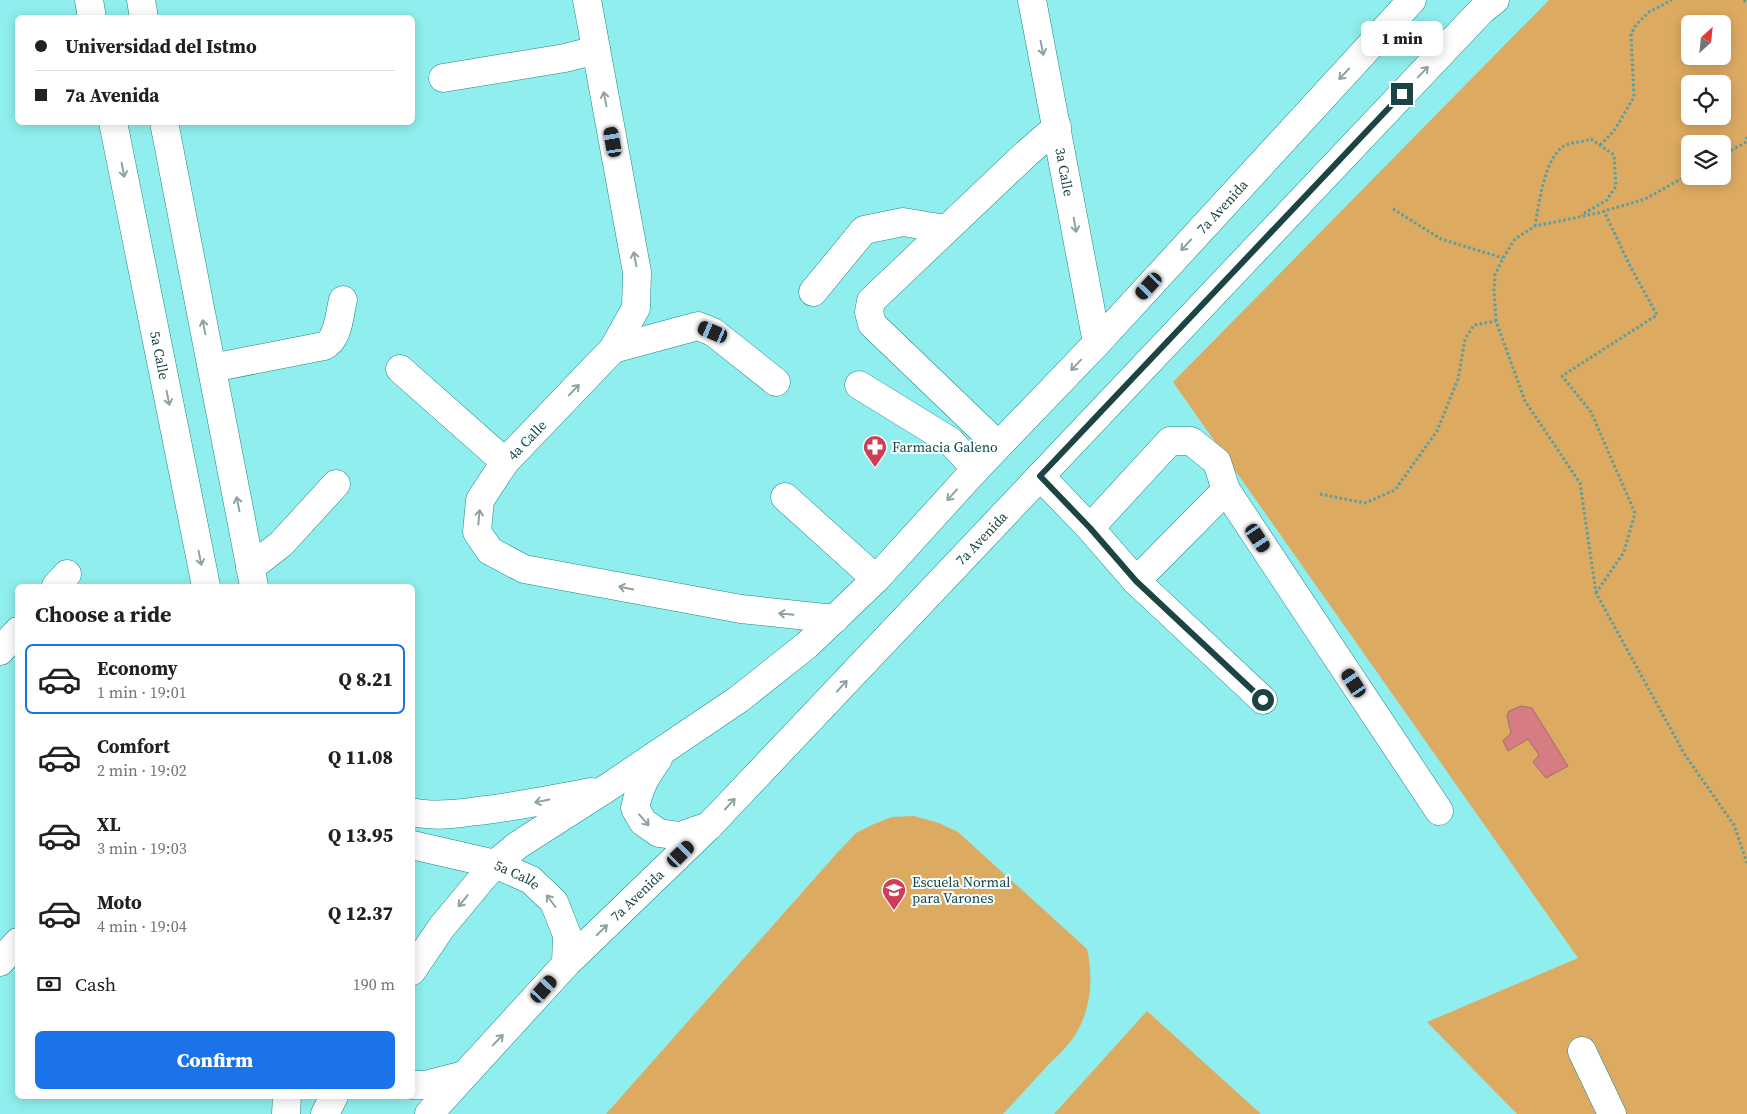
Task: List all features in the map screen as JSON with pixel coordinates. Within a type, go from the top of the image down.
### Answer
[{"type":"main road","points":[[89,0],[92,15]]},
{"type":"main road","points":[[141,0],[144,15]]},
{"type":"main road","name":"4a Calle","points":[[587,0],[637,272],[636,308],[613,349],[505,462],[480,500],[477,532],[490,551],[524,569],[741,609],[835,619]]},
{"type":"main road","name":"3a Calle","points":[[1032,0],[1096,343]]},
{"type":"main road","name":"7a Avenida","points":[[415,967],[441,928],[495,864],[518,845],[739,699],[807,645],[835,619],[876,579],[976,468],[1096,343],[1412,0]]},
{"type":"main road","name":"7a Avenida","points":[[464,1075],[566,964],[709,826],[1475,17],[1495,0]]},
{"type":"main road","points":[[443,78],[566,58],[596,50]]},
{"type":"main road","name":"5a Calle","points":[[114,125],[206,584]]},
{"type":"main road","points":[[165,125],[252,577]]},
{"type":"main road","points":[[998,445],[872,324],[869,312],[871,301],[945,229],[1057,127]]},
{"type":"main road","points":[[813,292],[864,230],[903,222],[945,229]]},
{"type":"main road","points":[[212,368],[324,346],[330,343],[334,336],[343,300]]},
{"type":"main road","points":[[613,349],[698,326],[713,332],[776,382]]},
{"type":"main road","points":[[400,370],[505,462]]},
{"type":"main road","points":[[859,385],[950,441],[976,468]]},
{"type":"main road","points":[[1090,528],[1170,441],[1192,441],[1217,462],[1226,490],[1439,811]]},
{"type":"main road","points":[[1040,476],[1090,528],[1136,581],[1263,700]]},
{"type":"main road","points":[[252,577],[336,484]]},
{"type":"main road","points":[[1136,581],[1226,490]]},
{"type":"main road","points":[[785,497],[876,579]]},
{"type":"main road","points":[[0,651],[15,634]]},
{"type":"main road","points":[[667,748],[648,773],[640,788],[635,808],[643,822],[659,833],[680,836],[709,826]]},
{"type":"main road","points":[[415,813],[465,813],[509,808],[607,788]]},
{"type":"main road","name":"5a Calle","points":[[415,846],[495,864],[531,880],[554,902],[566,935],[566,964]]},
{"type":"main road","points":[[0,962],[15,945]]},
{"type":"main road","points":[[1582,1051],[1612,1114]]},
{"type":"main road","points":[[415,1085],[425,1085],[464,1075]]},
{"type":"main road","points":[[429,1114],[464,1075]]},
{"type":"main road","points":[[286,1099],[286,1114]]},
{"type":"main road","points":[[325,1114],[332,1099]]},
{"type":"path","points":[[1600,145],[1614,131],[1634,97],[1631,34],[1636,25],[1649,12],[1672,0]]},
{"type":"path","points":[[1744,0],[1747,4]]},
{"type":"path","points":[[1731,150],[1745,142],[1747,138]]},
{"type":"path","points":[[1535,226],[1540,196],[1551,160],[1564,146],[1591,140],[1614,155],[1616,186],[1607,200],[1578,217]]},
{"type":"path","points":[[1681,179],[1645,199],[1604,211],[1535,226],[1514,239],[1495,275],[1496,321],[1525,401],[1580,483],[1596,593],[1685,755],[1734,825],[1747,863]]},
{"type":"path","points":[[1393,208],[1441,239],[1503,258]]},
{"type":"path","points":[[1596,593],[1624,552],[1634,513],[1591,412],[1562,376],[1657,315],[1630,266],[1604,211]]},
{"type":"path","points":[[1320,494],[1365,503],[1395,490],[1436,431],[1458,379],[1465,338],[1474,326],[1496,321]]},
{"type":"shaded area","points":[[1549,0],[1747,0],[1747,1114],[1517,1114],[1427,1022],[1578,958],[1173,382]]},
{"type":"shaded area","points":[[1521,706],[1532,708],[1568,766],[1546,778],[1533,762],[1539,755],[1528,739],[1508,751],[1503,741],[1511,733],[1507,716],[1509,711]]},
{"type":"shaded area","points":[[914,816],[939,823],[958,832],[1087,949],[1090,973],[1089,997],[1078,1031],[1065,1048],[1003,1114],[606,1114],[856,833],[892,817]]},
{"type":"shaded area","points":[[1147,1011],[1261,1114],[1054,1114]]},
{"type":"place","name":"Farmacia Galeno","points":[[875,468]]},
{"type":"place","name":"Escuela Normal para Varones","points":[[894,911]]},
{"type":"route","points":[[1263,700],[1136,581],[1090,528],[1040,476],[1402,94]]}]
